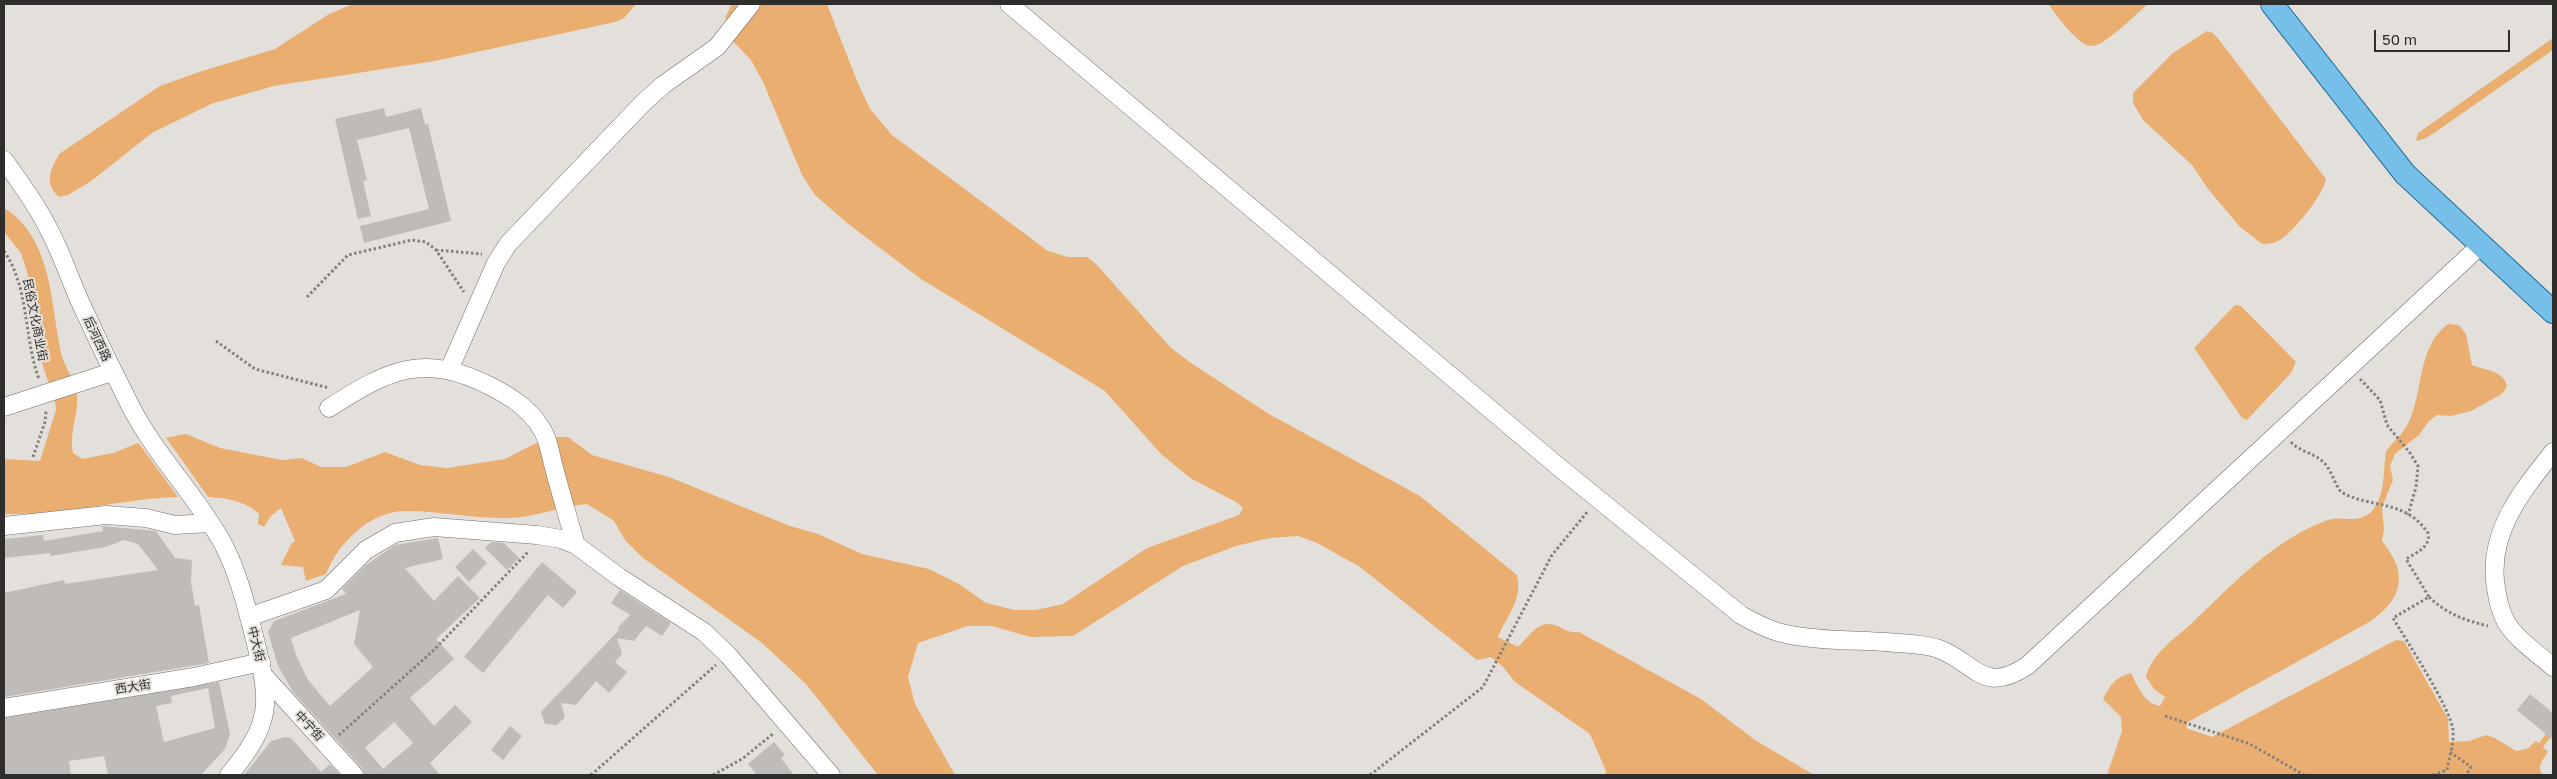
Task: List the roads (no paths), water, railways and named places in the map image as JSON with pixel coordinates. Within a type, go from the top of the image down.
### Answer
[{"type":"main road","points":[[2272,4],[2405,174],[2553,312]]},
{"type":"street","points":[[449,370],[508,244],[643,103],[663,85],[717,47],[751,4]]},
{"type":"street","points":[[1008,4],[1740,616],[1766,628],[1787,634],[1917,645],[1939,650],[1973,671],[1994,679],[2012,676],[2027,666],[2481,245]]},
{"type":"street","name":"后河西路","points":[[4,160],[32,198],[48,228],[112,372],[138,421],[206,518]]},
{"type":"street","points":[[329,408],[352,393],[390,373],[414,367],[449,370],[471,376],[512,398],[530,414],[545,436],[576,545]]},
{"type":"street","points":[[4,407],[112,372]]},
{"type":"street","points":[[2553,452],[2518,496],[2500,532],[2494,570],[2497,599],[2506,621],[2516,634],[2553,666]]},
{"type":"street","points":[[4,526],[106,515],[146,518],[175,525],[206,518]]},
{"type":"street","name":"中大街","points":[[206,518],[234,567],[249,617],[267,696],[265,715],[256,737],[229,775]]},
{"type":"street","points":[[249,617],[326,590],[366,550],[381,539],[395,533],[434,527],[537,534],[561,539],[576,545],[619,577],[686,618],[728,655],[831,775]]},
{"type":"street","name":"西大街","points":[[4,708],[194,677],[262,669]]},
{"type":"street","name":"中宁街","points":[[262,669],[354,775]]},
{"type":"waterway","points":[[2541,745],[2553,729]]}]
